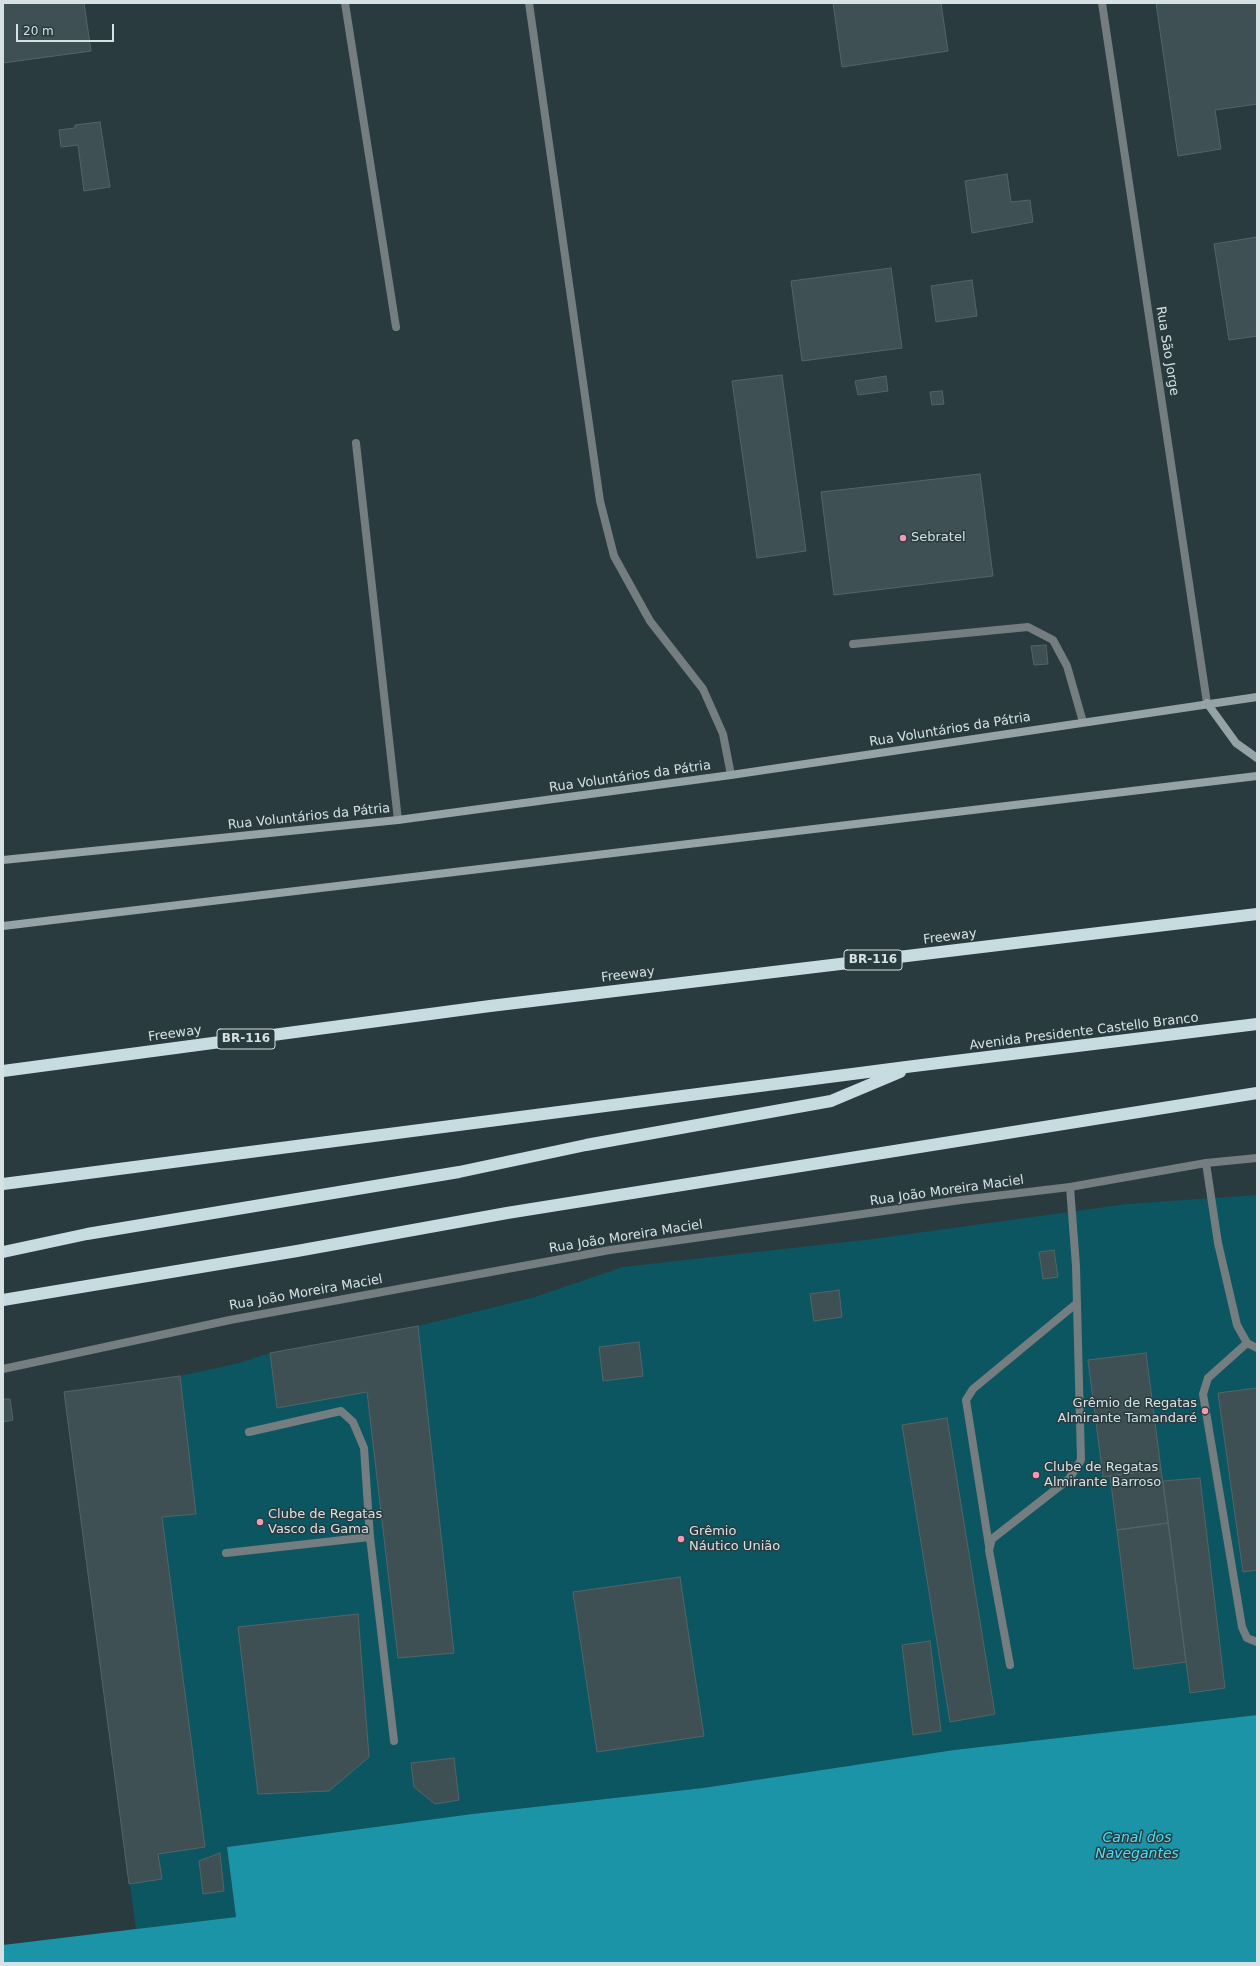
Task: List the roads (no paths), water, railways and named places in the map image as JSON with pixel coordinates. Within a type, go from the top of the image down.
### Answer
[{"type":"highway","name":"Freeway","points":[[3,1071],[490,1006],[1257,914]]},
{"type":"highway","name":"Avenida Presidente Castello Branco","points":[[914,1066],[1257,1024]]},
{"type":"highway","points":[[3,1184],[914,1066]]},
{"type":"highway","points":[[3,1252],[87,1234],[459,1172],[586,1145],[830,1101],[914,1066]]},
{"type":"highway","points":[[3,1300],[298,1251],[515,1212],[1257,1093]]},
{"type":"main road","name":"Rua Voluntários da Pátria","points":[[3,860],[398,820],[731,775],[1257,696]]},
{"type":"main road","points":[[1207,703],[1236,743],[1257,758]]},
{"type":"main road","points":[[3,926],[1257,776]]},
{"type":"street","points":[[345,3],[396,327]]},
{"type":"street","points":[[529,3],[600,501],[614,556],[650,621],[703,689],[723,734],[731,775]]},
{"type":"street","name":"Rua São Jorge","points":[[1102,3],[1207,703]]},
{"type":"street","points":[[356,443],[398,820]]},
{"type":"street","points":[[853,644],[1028,628],[1053,640],[1067,666],[1083,722]]},
{"type":"street","name":"Rua João Moreira Maciel","points":[[3,1369],[238,1318],[610,1250],[1070,1186],[1206,1163],[1257,1158]]},
{"type":"street","points":[[1206,1163],[1218,1243],[1237,1326],[1247,1343],[1257,1348]]},
{"type":"street","points":[[990,1550],[992,1539],[1069,1479],[1081,1460],[1077,1303],[1070,1186]]},
{"type":"street","points":[[1010,1665],[966,1400],[973,1389],[1077,1303]]},
{"type":"street","points":[[1247,1343],[1208,1378],[1203,1394],[1242,1628],[1247,1638],[1257,1642]]},
{"type":"street","points":[[249,1432],[340,1411],[353,1422],[364,1448],[370,1537],[394,1741]]},
{"type":"street","points":[[226,1553],[370,1537]]},
{"type":"water","name":"Canal dos Navegantes","points":[[1257,1715],[1257,1963],[3,1963],[3,1945],[236,1917],[227,1847],[472,1814],[703,1788],[954,1750]]},
{"type":"place","name":"Sebratel","points":[[903,538]]},
{"type":"place","name":"Grêmio de Regatas Almirante Tamandaré","points":[[1205,1411]]},
{"type":"place","name":"Clube de Regatas Almirante Barroso","points":[[1036,1475]]},
{"type":"place","name":"Clube de Regatas Vasco da Gama","points":[[260,1522]]},
{"type":"place","name":"Grêmio Náutico União","points":[[681,1539]]}]
